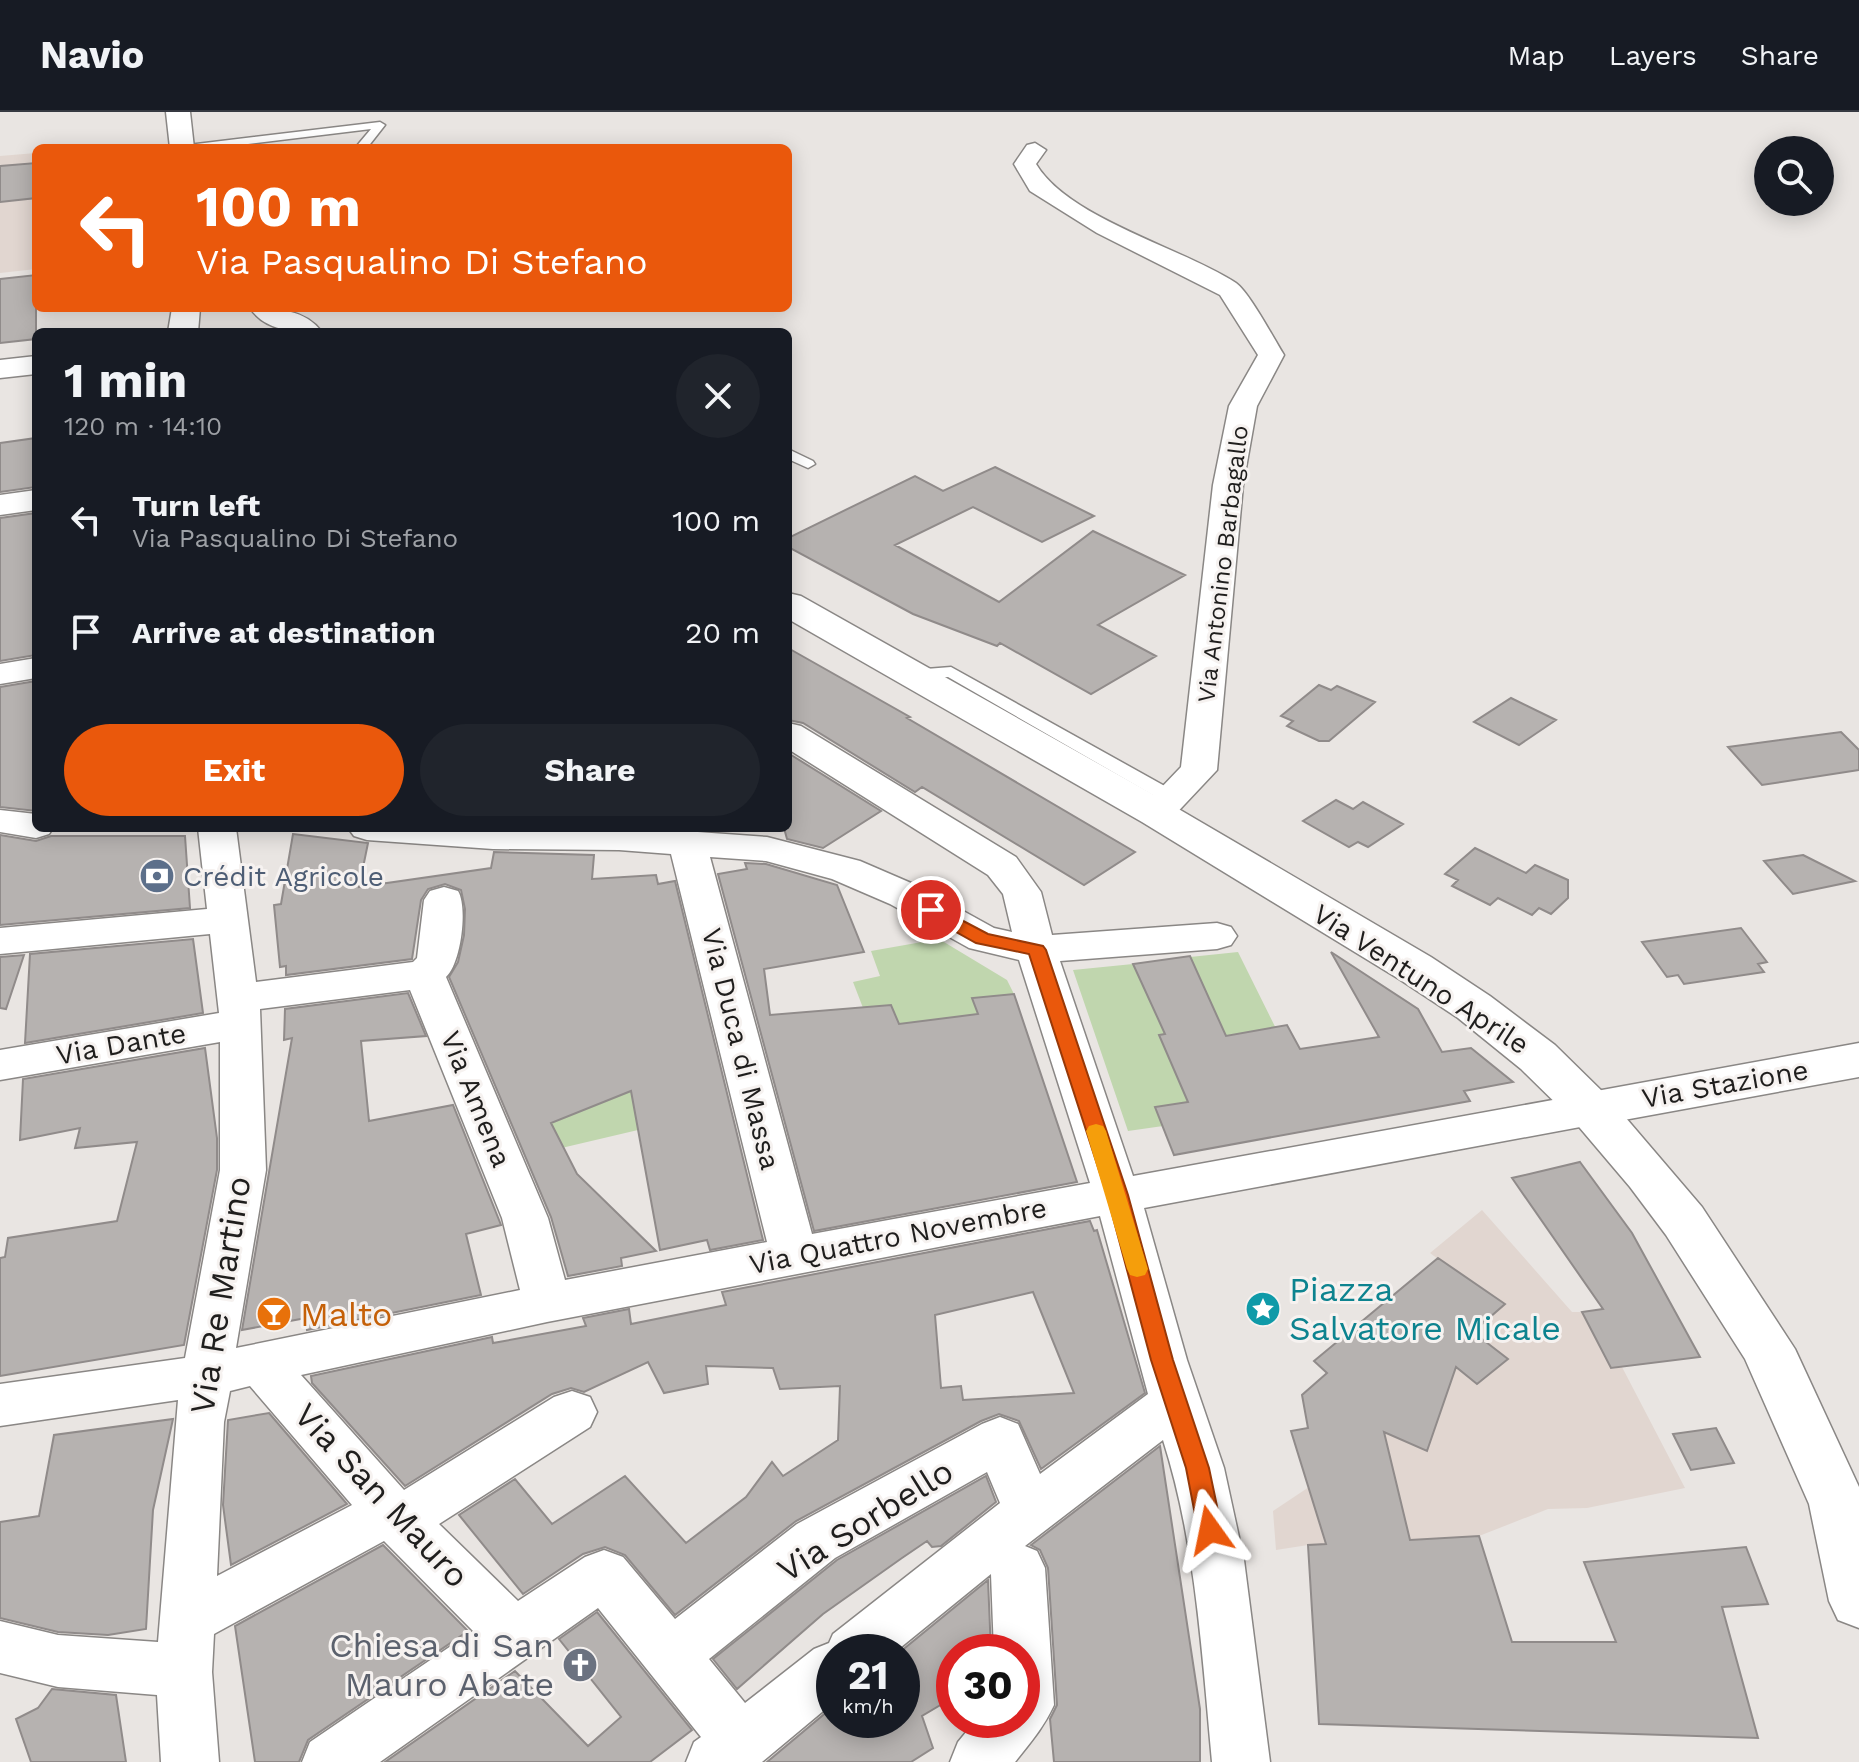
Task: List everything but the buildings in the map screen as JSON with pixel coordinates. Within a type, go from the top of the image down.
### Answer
[{"type":"main road","points":[[178,112],[182,144]]},
{"type":"main road","points":[[271,312],[300,328]]},
{"type":"main road","points":[[0,369],[32,365]]},
{"type":"main road","points":[[0,505],[32,501]]},
{"type":"main road","name":"Via Ventuno Aprile","points":[[792,606],[913,675],[1164,805],[1474,1007],[1538,1057],[1591,1109],[1684,1221],[1768,1349],[1838,1504],[1859,1601]]},
{"type":"main road","name":"Via Stazione","points":[[1591,1109],[1859,1060]]},
{"type":"street","name":"Via Antonino Barbagallo","points":[[1035,150],[1025,164],[1038,186],[1105,228],[1230,290],[1271,355],[1243,406],[1228,485],[1199,770],[1164,805]]},
{"type":"street","points":[[0,674],[32,669]]},
{"type":"street","points":[[792,736],[1002,866],[1022,892],[1036,950],[1117,1195],[1198,1468],[1217,1560],[1241,1762]]},
{"type":"street","points":[[0,821],[32,825]]},
{"type":"street","name":"Via Re Martino","points":[[190,1762],[185,1646],[199,1422],[243,1170],[240,1011],[217,832]]},
{"type":"street","points":[[423,832],[687,842],[767,849],[846,870],[904,895],[983,939],[1036,950],[1217,936]]},
{"type":"street","name":"Via Duca di Massa","points":[[687,842],[794,1255]]},
{"type":"street","points":[[424,974],[437,963],[444,900]]},
{"type":"street","points":[[0,941],[227,920]]},
{"type":"street","name":"Via Dante","points":[[0,1065],[240,1011],[424,974]]},
{"type":"street","name":"Via Amena","points":[[424,974],[525,1218],[547,1303]]},
{"type":"street","name":"Via Quattro Novembre","points":[[0,1405],[207,1375],[547,1303],[794,1255],[1591,1109]]},
{"type":"street","name":"Via San Mauro","points":[[260,1363],[395,1515],[514,1634]]},
{"type":"street","points":[[876,1634],[1176,1402]]},
{"type":"street","points":[[0,1647],[58,1661],[122,1664],[185,1646],[395,1515],[572,1412]]},
{"type":"street","name":"Via Sorbello","points":[[671,1655],[816,1541],[1000,1439],[1030,1512]]},
{"type":"street","points":[[1018,1568],[1021,1634]]},
{"type":"street","points":[[331,1762],[604,1574],[671,1655],[728,1752],[816,1681]]},
{"type":"street","points":[[979,1762],[998,1738]]},
{"type":"lane","points":[[217,144],[384,121],[364,144]]},
{"type":"lane","points":[[792,455],[808,464]]},
{"type":"shaded area","points":[[32,153],[32,269],[0,273],[0,156]]},
{"type":"shaded area","points":[[1482,1210],[1572,1312],[1582,1312],[1611,1369],[1622,1367],[1685,1488],[1587,1508],[1548,1509],[1479,1536],[1308,1545],[1276,1550],[1273,1511],[1309,1487],[1291,1431],[1308,1428],[1302,1395],[1327,1373],[1314,1361],[1438,1259],[1430,1253]]},
{"type":"green space","points":[[939,939],[1007,980],[1014,994],[973,998],[978,1014],[961,1016],[901,1038],[865,1013],[853,982],[880,976],[871,951]]},
{"type":"green space","points":[[1238,952],[1300,1077],[1188,1030],[1160,1035],[1188,1102],[1163,1126],[1128,1131],[1073,970],[1133,964],[1158,1018],[1214,1012],[1190,957]]},
{"type":"green space","points":[[643,1057],[634,1100],[638,1130],[553,1150],[542,1126]]},
{"type":"slow traffic","points":[[1096,1131],[1137,1269]]},
{"type":"place","name":"Crédit Agricole","points":[[157,876]]},
{"type":"place","name":"Piazza Salvatore Micale","points":[[1263,1309]]},
{"type":"place","name":"Malto","points":[[274,1314]]},
{"type":"place","name":"Chiesa di San Mauro Abate","points":[[580,1665]]},
{"type":"route","points":[[931,910],[983,939],[1036,950],[1117,1195],[1162,1360],[1198,1468],[1210,1530]]}]
